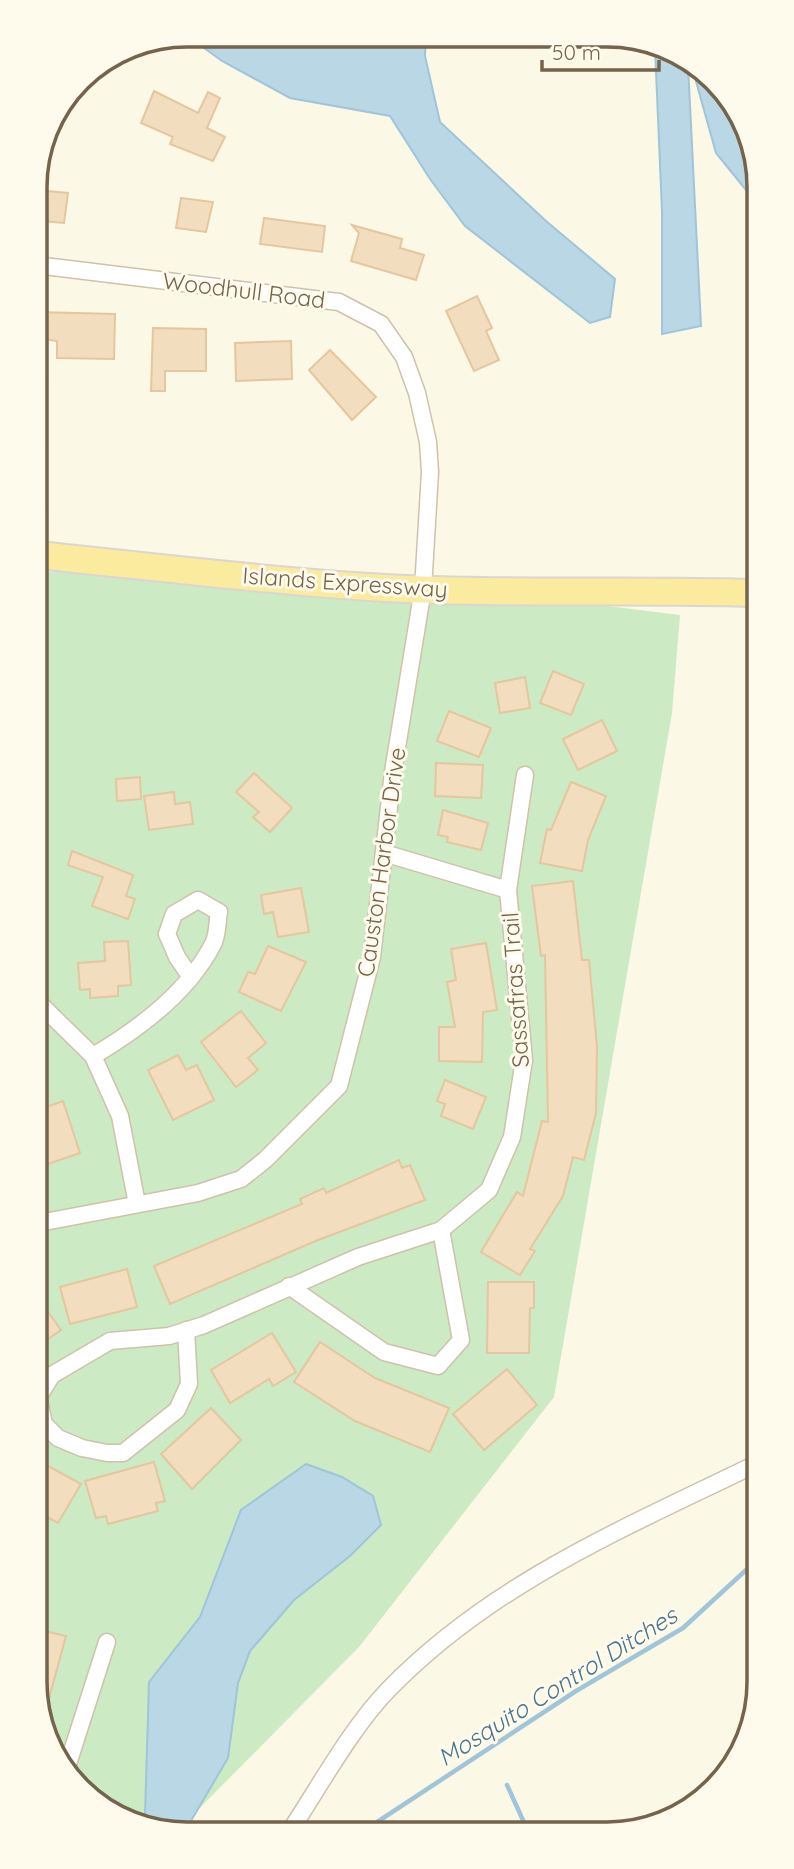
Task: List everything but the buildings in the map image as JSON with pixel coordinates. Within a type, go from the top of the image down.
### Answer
[{"type":"main road","name":"Islands Expressway","points":[[48,556],[356,586],[560,593],[747,593]]},
{"type":"main road","name":"Islands Expressway","points":[[655,591],[747,576]]},
{"type":"street","name":"Woodhull Road","points":[[48,266],[339,302],[381,324],[404,357],[417,393],[428,442],[430,499],[423,589]]},
{"type":"street","name":"Causton Harbor Drive","points":[[47,1221],[198,1193],[241,1178],[265,1160],[339,1086],[372,957],[393,772],[423,589]]},
{"type":"street","name":"Sassafras Trail","points":[[47,1384],[52,1375],[110,1341],[169,1336],[358,1257],[441,1230],[489,1190],[512,1137],[524,1060],[508,890],[525,775]]},
{"type":"street","name":"Sassafras Trail","points":[[384,853],[508,890]]},
{"type":"street","points":[[93,1056],[139,1029],[190,976]]},
{"type":"street","points":[[47,1011],[93,1056],[120,1116],[137,1204]]},
{"type":"street","points":[[289,1286],[384,1352],[438,1366],[461,1340],[441,1230]]},
{"type":"street","name":"Sassafras Trail","points":[[47,1427],[58,1438],[82,1448],[123,1453],[177,1410],[189,1384],[186,1330]]},
{"type":"street","points":[[296,1822],[386,1692],[447,1636],[498,1597],[554,1563],[746,1469]]},
{"type":"street","points":[[70,1758],[107,1643]]},
{"type":"green space","points":[[48,572],[534,597],[680,615],[672,713],[554,1397],[359,1647],[186,1822],[151,1817],[117,1803],[102,1793],[88,1781],[66,1752],[52,1718],[47,1682]]},
{"type":"water","points":[[203,47],[425,47],[425,56],[440,122],[546,221],[615,279],[610,317],[590,323],[465,226],[430,179],[390,116],[290,98],[222,61]]},
{"type":"water","points":[[655,56],[688,74],[701,326],[662,334],[662,211]]},
{"type":"water","points":[[695,79],[718,102],[736,134],[746,169],[747,191],[716,153]]},
{"type":"water","points":[[306,1464],[342,1477],[373,1496],[381,1525],[350,1556],[294,1600],[250,1651],[238,1683],[228,1758],[190,1822],[151,1817],[145,1815],[149,1682],[200,1617],[241,1510]]},
{"type":"waterway","name":"Mosquito Control Ditches","points":[[377,1822],[576,1691],[683,1628],[746,1570]]},
{"type":"waterway","name":"Mosquito Control Ditches","points":[[507,1785],[524,1822]]}]
